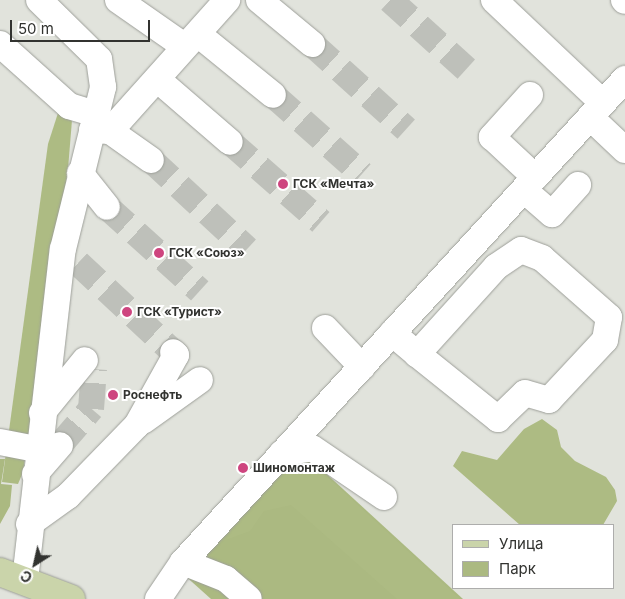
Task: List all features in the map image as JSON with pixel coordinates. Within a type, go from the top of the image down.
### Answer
[{"type":"main road","points":[[12,576],[71,599]]},
{"type":"street","points":[[12,576],[30,524],[44,456],[42,413],[53,329],[70,256],[80,173],[99,125],[103,87],[99,59],[39,0]]},
{"type":"street","points":[[118,0],[192,41],[273,95]]},
{"type":"street","points":[[259,0],[312,44]]},
{"type":"street","points":[[494,0],[597,110],[625,150]]},
{"type":"street","points":[[99,125],[157,79],[192,41],[217,3]]},
{"type":"street","points":[[0,44],[69,106],[151,160]]},
{"type":"street","points":[[157,79],[230,142]]},
{"type":"street","points":[[158,599],[183,562],[625,79]]},
{"type":"street","points":[[530,95],[484,145],[530,183],[552,214],[578,185]]},
{"type":"street","points":[[80,173],[107,207]]},
{"type":"street","points":[[392,333],[498,419],[525,393],[549,400],[605,340],[608,317],[532,250],[521,250],[496,267],[418,354]]},
{"type":"street","points":[[325,328],[362,367]]},
{"type":"street","points":[[42,413],[89,365],[53,329]]},
{"type":"street","points":[[137,425],[176,356],[173,352]]},
{"type":"street","points":[[30,524],[68,496],[137,425],[200,380]]},
{"type":"street","points":[[0,442],[44,456]]},
{"type":"street","points":[[282,453],[312,448],[384,497]]},
{"type":"street","points":[[183,562],[226,579],[250,599]]},
{"type":"green space","points":[[58,113],[72,120],[68,169],[23,472],[18,484],[2,482],[48,144]]},
{"type":"green space","points":[[542,419],[557,430],[561,447],[575,461],[606,477],[615,490],[617,501],[604,524],[519,524],[453,466],[462,451],[497,460],[524,429]]},
{"type":"green space","points":[[307,456],[463,599],[211,599],[182,573]]},
{"type":"green space","points":[[287,458],[311,462],[460,599],[397,599],[291,505],[264,511],[250,531],[223,541],[206,555]]},
{"type":"green space","points":[[0,459],[5,459],[1,484],[12,485],[10,506],[0,524]]},
{"type":"tunnel","points":[[390,0],[466,69]]},
{"type":"tunnel","points":[[312,44],[406,129]]},
{"type":"tunnel","points":[[273,95],[362,174]]},
{"type":"tunnel","points":[[230,142],[321,222]]},
{"type":"tunnel","points":[[151,160],[247,249]]},
{"type":"tunnel","points":[[107,207],[200,291]]},
{"type":"tunnel","points":[[78,263],[173,352]]},
{"type":"tunnel","points":[[60,445],[91,409],[94,369]]},
{"type":"place","name":"ГСК «Мечта»","points":[[283,184]]},
{"type":"place","name":"ГСК «Союз»","points":[[159,253]]},
{"type":"place","name":"ГСК «Турист»","points":[[127,312]]},
{"type":"place","name":"Роснефть","points":[[113,395]]},
{"type":"place","name":"Шиномонтаж","points":[[243,468]]}]
